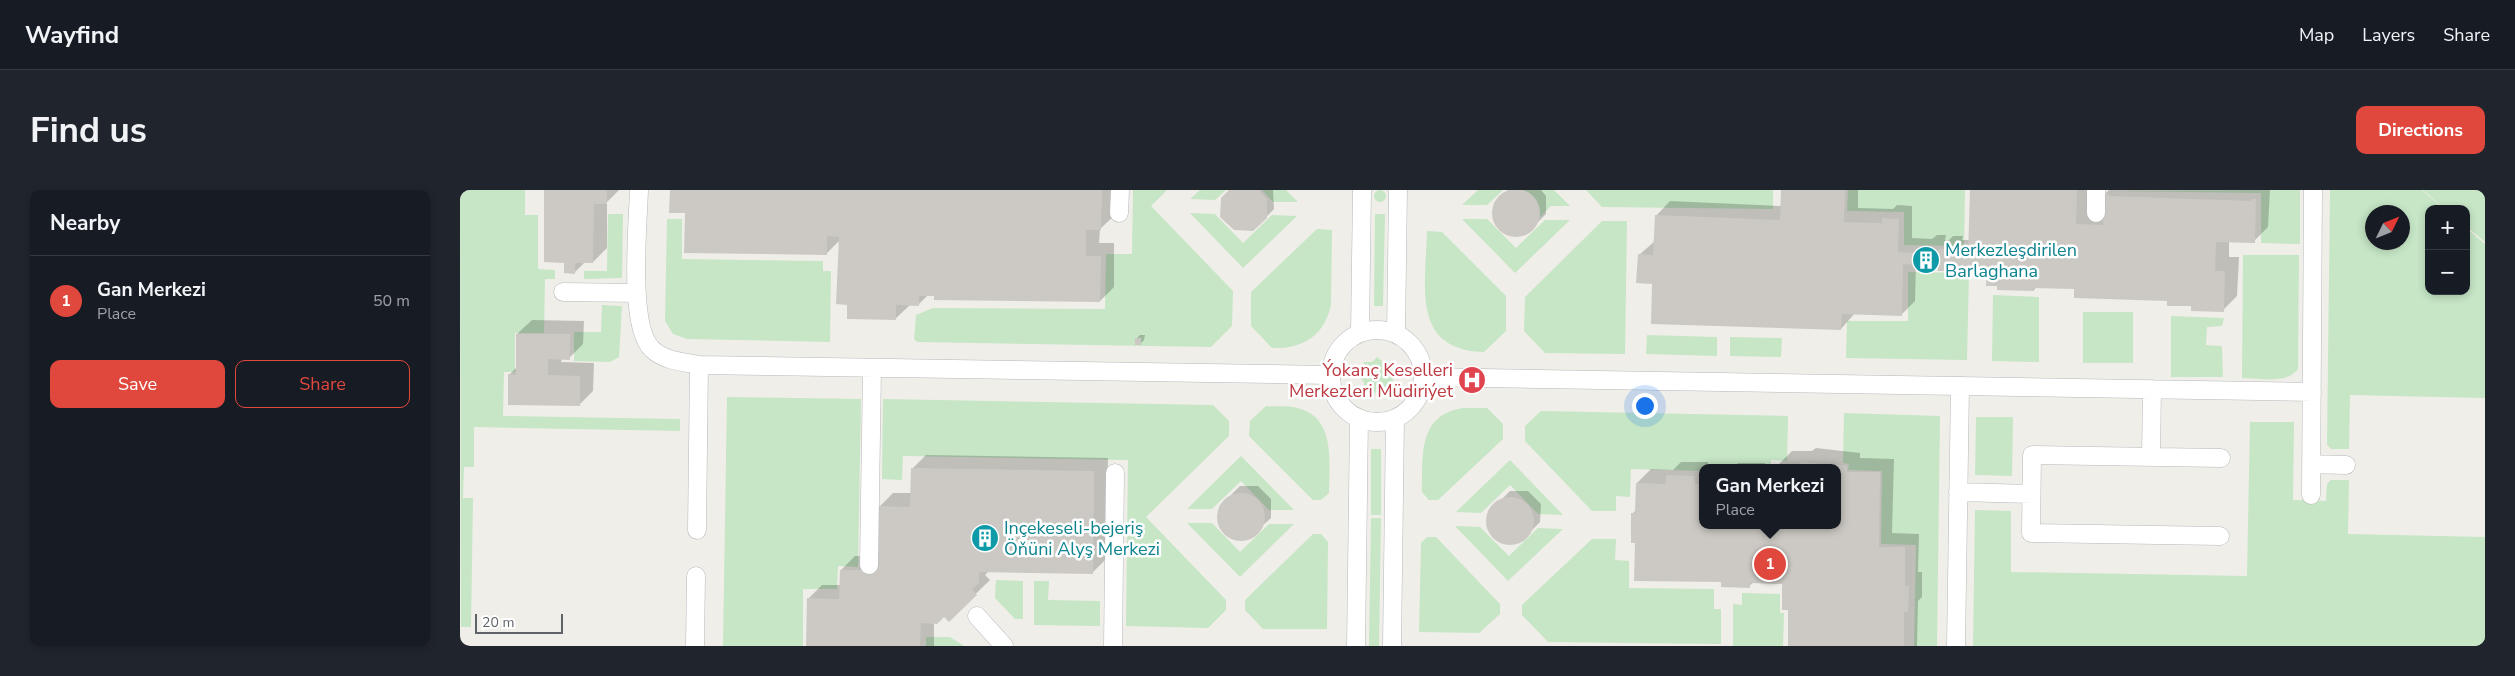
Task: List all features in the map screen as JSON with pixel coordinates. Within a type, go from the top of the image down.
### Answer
[{"type":"lane","points":[[639,190],[637,311],[641,333],[652,350],[674,361],[699,365],[1331,375]]},
{"type":"lane","points":[[1119,213],[1120,190]]},
{"type":"lane","points":[[1360,333],[1362,190]]},
{"type":"lane","points":[[1396,334],[1398,190]]},
{"type":"lane","points":[[2096,190],[2096,213]]},
{"type":"lane","points":[[2311,495],[2313,190]]},
{"type":"lane","points":[[564,292],[637,293]]},
{"type":"lane","points":[[1384,330],[1396,334],[1404,338],[1416,350],[1424,377],[1418,398],[1407,411],[1395,419],[1382,422],[1359,418],[1350,414],[1339,402],[1332,386],[1332,364],[1340,349],[1351,337],[1360,333],[1384,330]]},
{"type":"lane","points":[[697,530],[699,365]]},
{"type":"lane","points":[[870,565],[872,368]]},
{"type":"lane","points":[[1424,377],[2312,392]]},
{"type":"lane","points":[[1956,646],[1960,386]]},
{"type":"lane","points":[[2151,457],[2152,389]]},
{"type":"lane","points":[[1356,646],[1359,418]]},
{"type":"lane","points":[[1392,646],[1395,419]]},
{"type":"lane","points":[[2220,536],[2031,533],[2031,494],[2032,455],[2221,458]]},
{"type":"lane","points":[[2311,464],[2346,465]]},
{"type":"lane","points":[[1112,646],[1115,473]]},
{"type":"lane","points":[[1958,492],[2031,494]]},
{"type":"lane","points":[[695,646],[696,576]]},
{"type":"lane","points":[[977,616],[1004,646]]},
{"type":"green space","points":[[460,190],[525,190],[525,215],[538,215],[538,269],[555,270],[555,279],[545,279],[544,333],[515,333],[515,372],[504,372],[503,416],[680,419],[680,431],[474,427],[474,467],[464,467],[463,498],[473,498],[471,627],[461,627],[461,646]]},
{"type":"green space","points":[[1133,190],[1167,190],[1151,206],[1233,291],[1232,326],[1211,347],[917,342],[914,339],[916,315],[933,308],[1105,309],[1106,254],[1132,254]]},
{"type":"green space","points":[[1200,190],[1226,190],[1215,200],[1190,199]]},
{"type":"green space","points":[[1262,190],[1286,190],[1298,202],[1273,202]]},
{"type":"green space","points":[[1378,190],[1382,190],[1386,196],[1382,202],[1378,202],[1374,198],[1374,194]]},
{"type":"green space","points":[[1478,190],[1503,190],[1487,205],[1462,205]]},
{"type":"green space","points":[[1516,190],[1554,190],[1570,206],[1551,206],[1525,232],[1500,206]]},
{"type":"green space","points":[[1586,190],[1773,190],[1773,209],[1602,207]]},
{"type":"green space","points":[[1848,190],[1965,190],[1964,246],[1904,245],[1904,212],[1847,211]]},
{"type":"green space","points":[[2300,190],[2300,244],[2261,243],[2261,193],[2108,191]]},
{"type":"green space","points":[[2330,190],[2422,190],[2439,205],[2425,205],[2425,295],[2470,295],[2470,231],[2485,244],[2485,398],[2350,395],[2349,449],[2331,449],[2327,445]]},
{"type":"green space","points":[[2423,190],[2485,190],[2485,242],[2470,229],[2470,205],[2440,205]]},
{"type":"green space","points":[[1190,213],[1215,214],[1243,243],[1272,215],[1297,216],[1243,268]]},
{"type":"green space","points":[[608,214],[623,214],[622,278],[584,279],[584,271],[607,271]]},
{"type":"green space","points":[[1375,214],[1385,214],[1383,306],[1374,306]]},
{"type":"green space","points":[[667,219],[682,219],[682,259],[823,261],[823,271],[831,271],[830,342],[687,339],[673,334],[665,321]]},
{"type":"green space","points":[[1462,219],[1487,219],[1516,248],[1545,220],[1570,220],[1515,273]]},
{"type":"green space","points":[[1602,221],[1627,221],[1625,354],[1545,353],[1524,331],[1525,297]]},
{"type":"green space","points":[[1317,229],[1332,230],[1331,305],[1328,316],[1323,325],[1311,338],[1293,346],[1272,348],[1251,326],[1251,292]]},
{"type":"green space","points":[[1427,231],[1442,232],[1506,296],[1506,331],[1484,352],[1460,348],[1444,340],[1433,327],[1427,311],[1425,292]]},
{"type":"green space","points":[[2243,255],[2299,255],[2298,369],[2287,377],[2272,380],[2242,378]]},
{"type":"green space","points":[[1908,272],[1969,273],[1967,360],[1846,358],[1847,321],[1908,321]]},
{"type":"green space","points":[[1993,295],[2039,297],[2039,362],[1992,361]]},
{"type":"green space","points":[[602,305],[622,306],[619,357],[610,362],[574,361],[574,332],[601,332]]},
{"type":"green space","points":[[2083,312],[2133,312],[2133,363],[2083,363]]},
{"type":"green space","points":[[2171,316],[2224,318],[2222,326],[2207,327],[2206,345],[2222,346],[2223,377],[2171,377]]},
{"type":"green space","points":[[1647,335],[1717,337],[1717,356],[1646,354]]},
{"type":"green space","points":[[1730,337],[1782,338],[1781,357],[1730,356]]},
{"type":"green space","points":[[1377,357],[1383,362],[1391,362],[1391,371],[1397,376],[1391,382],[1391,390],[1383,390],[1377,395],[1372,390],[1364,390],[1364,382],[1358,376],[1363,370],[1364,362],[1372,362]]},
{"type":"green space","points":[[727,397],[861,399],[858,567],[838,566],[837,589],[803,589],[803,646],[723,646]]},
{"type":"green space","points":[[883,399],[1213,405],[1229,421],[1229,436],[1146,517],[1226,600],[1226,610],[1208,628],[1126,626],[1128,460],[903,456],[902,480],[882,479]]},
{"type":"green space","points":[[1266,406],[1301,409],[1312,415],[1320,423],[1328,445],[1330,470],[1329,493],[1321,500],[1313,500],[1249,436],[1250,421]]},
{"type":"green space","points":[[1463,408],[1487,408],[1503,424],[1503,439],[1438,500],[1429,500],[1422,492],[1422,465],[1423,452],[1430,428],[1437,419],[1448,412]]},
{"type":"green space","points":[[1541,411],[1788,416],[1787,461],[1771,460],[1771,464],[1699,464],[1699,471],[1631,469],[1630,497],[1616,496],[1616,511],[1592,511],[1525,441],[1525,426]]},
{"type":"green space","points":[[1844,413],[1940,416],[1937,646],[1914,646],[1916,545],[1881,544],[1882,471],[1848,470],[1849,464],[1843,463]]},
{"type":"green space","points":[[1976,417],[2013,417],[2012,476],[1975,475]]},
{"type":"green space","points":[[2250,422],[2294,422],[2293,500],[2326,501],[2327,484],[2331,480],[2349,480],[2348,534],[2485,537],[2485,646],[1973,646],[1975,510],[2011,511],[2011,572],[2247,576]]},
{"type":"green space","points":[[1371,449],[1381,449],[1381,515],[1371,515]]},
{"type":"green space","points":[[1241,456],[1294,510],[1269,510],[1241,481],[1212,509],[1187,509]]},
{"type":"green space","points":[[1510,460],[1563,515],[1538,514],[1510,485],[1481,513],[1456,512]]},
{"type":"green space","points":[[1371,518],[1381,518],[1379,646],[1369,646]]},
{"type":"green space","points":[[1187,523],[1212,523],[1240,552],[1269,524],[1294,524],[1240,577]]},
{"type":"green space","points":[[1455,526],[1480,527],[1509,556],[1538,528],[1563,529],[1508,581]]},
{"type":"green space","points":[[1313,534],[1321,534],[1328,542],[1327,629],[1263,629],[1245,610],[1245,600]]},
{"type":"green space","points":[[1427,537],[1436,537],[1500,604],[1500,614],[1479,633],[1419,632],[1421,543]]},
{"type":"green space","points":[[1592,539],[1616,539],[1615,560],[1629,561],[1629,588],[1714,589],[1714,609],[1721,609],[1721,644],[1548,642],[1522,615],[1522,605]]},
{"type":"green space","points":[[996,580],[1023,581],[1023,619],[1015,619],[995,598]]},
{"type":"green space","points":[[1034,581],[1049,581],[1048,600],[1100,601],[1100,626],[1034,625]]},
{"type":"green space","points":[[1742,593],[1780,594],[1780,613],[1784,613],[1783,646],[1733,646],[1733,604],[1742,605]]},
{"type":"green space","points":[[926,637],[950,637],[964,646],[926,646]]},
{"type":"building","points":[[1516,189],[1525,191],[1533,196],[1538,204],[1540,213],[1538,222],[1533,230],[1525,235],[1516,237],[1507,235],[1499,230],[1494,222],[1492,213],[1494,204],[1499,196],[1507,191]]},
{"type":"building","points":[[544,190],[607,190],[607,204],[594,204],[593,263],[575,263],[575,274],[564,273],[564,263],[544,262]]},
{"type":"building","points":[[670,190],[1102,190],[1101,230],[1086,230],[1086,256],[1101,256],[1100,302],[934,300],[934,296],[919,296],[919,306],[896,305],[896,320],[847,319],[847,305],[836,304],[839,237],[827,236],[827,255],[684,253],[685,213],[669,213]]},
{"type":"building","points":[[1229,190],[1259,190],[1267,199],[1267,218],[1253,231],[1234,230],[1220,217],[1221,198]]},
{"type":"building","name":"Merkezleşdirilen Barlaghana","points":[[1781,190],[1845,190],[1844,222],[1882,223],[1882,218],[1899,219],[1898,252],[1921,253],[1921,248],[1932,249],[1932,253],[1938,253],[1938,249],[1949,249],[1949,254],[1968,254],[1970,190],[2077,190],[2076,224],[2103,225],[2104,194],[2109,194],[2109,196],[2251,201],[2251,199],[2256,199],[2255,243],[2216,242],[2215,271],[2225,271],[2224,312],[2191,311],[2191,306],[2167,306],[2167,301],[2074,298],[2074,289],[2034,288],[2034,291],[1997,290],[1997,286],[1986,286],[1987,267],[1948,266],[1948,271],[1938,271],[1937,265],[1932,265],[1931,270],[1921,270],[1921,265],[1903,264],[1902,316],[1842,314],[1841,330],[1651,324],[1652,284],[1636,283],[1638,254],[1653,255],[1655,215],[1780,220]]},
{"type":"building","points":[[516,334],[570,334],[570,360],[548,359],[548,375],[580,376],[580,406],[508,405],[508,374],[516,375]]},
{"type":"building","points":[[1135,338],[1141,338],[1141,345],[1135,345]]},
{"type":"building","points":[[1800,462],[1824,464],[1800,464]]},
{"type":"building","points":[[1841,465],[1847,466],[1847,472],[1880,472],[1879,547],[1905,547],[1905,586],[1909,586],[1908,612],[1904,612],[1904,646],[1788,646],[1788,610],[1782,610],[1782,584],[1750,583],[1750,588],[1721,587],[1721,582],[1634,581],[1635,543],[1631,543],[1631,513],[1635,513],[1636,483],[1666,484],[1666,475],[1694,476],[1695,484],[1699,484],[1699,529],[1841,529]]},
{"type":"building","name":"Inçekeseli-bejeriş Öňüni Alyş Merkezi","points":[[911,468],[1094,471],[1093,574],[979,572],[979,583],[972,589],[977,595],[949,622],[944,617],[937,624],[921,623],[920,646],[806,646],[807,598],[839,599],[840,570],[877,570],[878,506],[910,507]]},
{"type":"building","points":[[1241,493],[1250,495],[1258,500],[1263,508],[1265,517],[1263,526],[1258,534],[1250,539],[1241,541],[1232,539],[1224,534],[1219,526],[1217,517],[1219,508],[1224,500],[1232,495]]},
{"type":"building","points":[[1510,497],[1519,499],[1527,504],[1532,512],[1534,521],[1532,530],[1527,538],[1519,543],[1510,545],[1501,543],[1493,538],[1488,530],[1486,521],[1488,512],[1493,504],[1501,499]]},
{"type":"place","name":"Merkezleşdirilen Barlaghana","points":[[1926,260]]},
{"type":"place","name":"Ýokanç Keselleri Merkezleri Müdiriýet","points":[[1472,380]]},
{"type":"place","name":"Inçekeseli-bejeriş Öňüni Alyş Merkezi","points":[[985,538]]},
{"type":"place","name":"Gan Merkezi","points":[[1770,564]]}]
